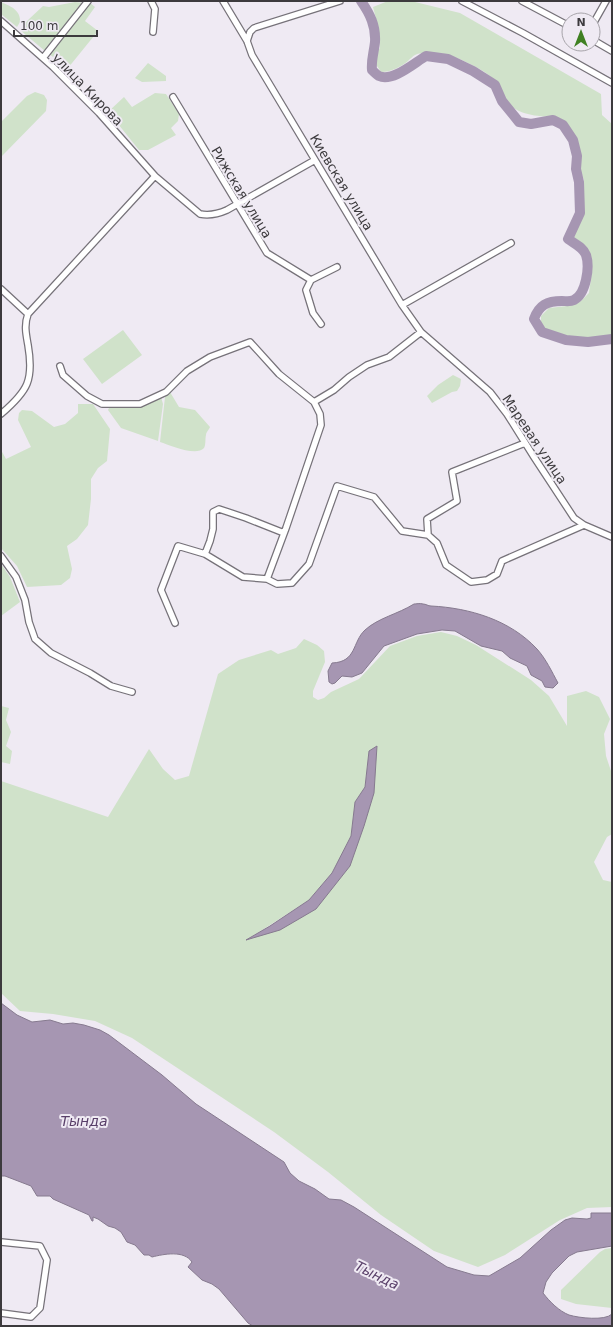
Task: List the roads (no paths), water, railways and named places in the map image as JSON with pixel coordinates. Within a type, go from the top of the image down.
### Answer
[{"type":"street","points":[[43,58],[88,1]]},
{"type":"street","points":[[151,1],[155,9],[153,32]]},
{"type":"street","name":"Киевская улица","points":[[223,1],[247,41],[252,55],[402,305],[421,332]]},
{"type":"street","points":[[247,41],[250,32],[254,28],[340,1]]},
{"type":"street","points":[[462,1],[612,83]]},
{"type":"street","points":[[522,1],[561,22]]},
{"type":"street","points":[[600,12],[606,1]]},
{"type":"street","name":"улица Кирова","points":[[1,21],[43,58],[99,113],[155,176],[200,214],[209,216],[218,214],[237,205],[316,160]]},
{"type":"street","points":[[601,45],[612,51]]},
{"type":"street","name":"Рижская улица","points":[[173,97],[267,253],[311,280]]},
{"type":"street","points":[[1,414],[15,402],[23,392],[30,374],[25,328],[28,314],[155,176]]},
{"type":"street","points":[[402,305],[511,243]]},
{"type":"street","points":[[321,324],[313,314],[306,290],[311,280],[336,267]]},
{"type":"street","points":[[1,289],[28,314]]},
{"type":"street","points":[[314,402],[334,390],[349,377],[367,365],[389,357],[421,332]]},
{"type":"street","name":"Маревая улица","points":[[421,332],[490,392],[507,414],[574,518],[584,525],[612,538]]},
{"type":"street","points":[[60,366],[63,375],[87,396],[102,404],[140,404],[166,392],[187,371],[210,357],[250,342],[279,374],[314,402],[320,414],[321,425],[267,578]]},
{"type":"street","points":[[428,535],[427,519],[457,501],[452,472],[525,443]]},
{"type":"street","points":[[176,623],[161,590],[178,546],[205,554],[242,577],[267,578],[277,584],[292,583],[309,564],[338,486],[374,497],[402,531],[428,535],[437,543],[446,565],[472,582],[487,580],[497,574],[502,561],[584,525]]},
{"type":"street","points":[[205,554],[213,529],[213,512],[219,509],[284,533]]},
{"type":"street","points":[[1,556],[16,577],[25,600],[29,622],[35,639],[51,652],[111,686],[132,692]]},
{"type":"street","points":[[1,1242],[40,1246],[47,1260],[40,1308],[31,1317],[1,1313]]},
{"type":"water","points":[[414,604],[460,609],[488,617],[515,630],[537,649],[546,661],[558,683],[553,688],[545,687],[542,681],[531,675],[527,666],[510,658],[502,651],[481,646],[455,631],[442,630],[417,634],[384,646],[362,673],[352,677],[342,676],[332,684],[329,682],[328,671],[332,663],[340,662],[350,655],[365,630],[376,622]]},
{"type":"water","points":[[377,746],[374,793],[350,866],[316,909],[280,930],[246,940],[309,900],[332,873],[351,836],[355,802],[365,787],[369,751]]},
{"type":"water","name":"Тында","points":[[1,1003],[17,1015],[32,1022],[50,1020],[63,1024],[73,1023],[100,1030],[109,1035],[162,1075],[196,1104],[284,1162],[290,1173],[299,1181],[315,1189],[329,1199],[341,1200],[354,1207],[447,1267],[474,1275],[489,1276],[520,1258],[551,1230],[565,1220],[572,1218],[591,1218],[591,1213],[612,1213],[612,1246],[577,1252],[569,1256],[552,1273],[546,1282],[543,1293],[555,1306],[569,1315],[585,1318],[604,1318],[612,1314],[612,1326],[253,1326],[248,1323],[219,1289],[202,1280],[188,1267],[192,1262],[188,1258],[179,1254],[152,1257],[149,1255],[144,1255],[135,1245],[127,1242],[121,1232],[115,1228],[108,1226],[93,1217],[92,1221],[89,1215],[53,1199],[50,1196],[37,1196],[31,1186],[5,1176],[1,1176]]},
{"type":"waterway","points":[[361,1],[370,15],[373,25],[375,42],[372,70],[378,76],[385,77],[397,74],[426,56],[448,59],[473,71],[495,85],[502,101],[519,122],[531,124],[553,120],[563,125],[573,140],[577,156],[576,169],[579,182],[580,213],[568,239],[585,252],[588,266],[586,280],[582,292],[578,297],[571,301],[557,301],[548,303],[538,310],[534,319],[542,332],[566,340],[588,342],[612,339]]}]
